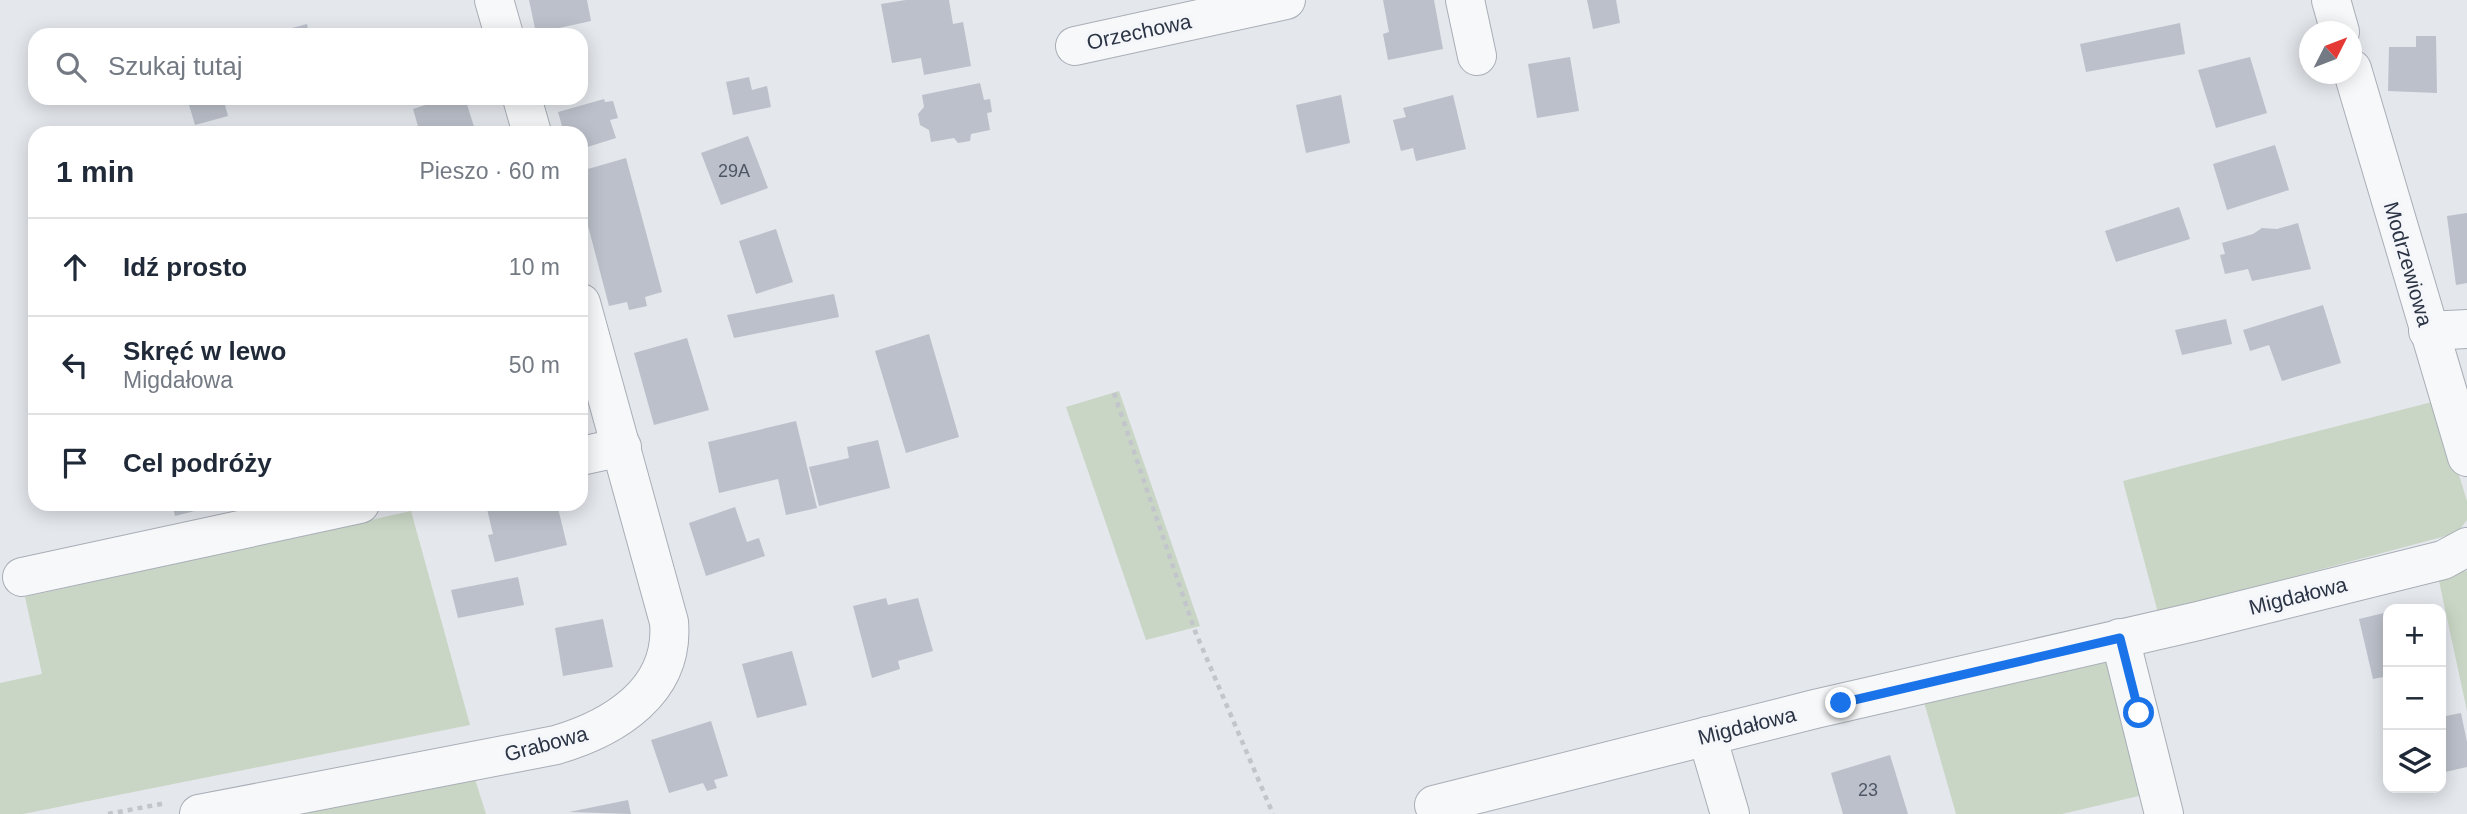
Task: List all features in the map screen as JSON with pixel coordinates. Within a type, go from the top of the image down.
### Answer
[{"type":"street","points":[[494,0],[502,28]]},
{"type":"street","name":"Orzechowa","points":[[1075,46],[1286,0]]},
{"type":"street","points":[[1465,0],[1477,56]]},
{"type":"street","points":[[2331,0],[2337,21]]},
{"type":"street","name":"Modrzewiowa","points":[[2355,84],[2467,457]]},
{"type":"street","points":[[524,105],[530,126]]},
{"type":"street","name":"Grabowa","points":[[184,808],[556,745],[605,727],[633,707],[653,686],[664,666],[671,641],[669,622],[588,328]]},
{"type":"street","points":[[2428,331],[2467,329]]},
{"type":"street","points":[[588,454],[622,447]]},
{"type":"street","points":[[22,577],[328,511]]},
{"type":"street","name":"Migdałowa","points":[[1434,805],[1707,736],[2443,559],[2467,548]]},
{"type":"street","points":[[2120,638],[2164,814]]},
{"type":"street","points":[[1707,736],[1730,814]]},
{"type":"path","points":[[1114,393],[1195,631],[1273,814]]},
{"type":"path","points":[[108,814],[184,808]]},
{"type":"green space","points":[[1119,391],[1200,626],[1146,640],[1066,407]]},
{"type":"green space","points":[[2436,401],[2467,501],[2467,520],[2457,533],[2158,613],[2123,481]]},
{"type":"green space","points":[[411,511],[470,725],[23,814],[0,814],[0,683],[42,674],[25,597]]},
{"type":"green space","points":[[2467,571],[2467,711],[2439,581],[2447,573]]},
{"type":"green space","points":[[2107,656],[2143,795],[2062,814],[1956,814],[1924,702]]},
{"type":"green space","points":[[475,779],[486,814],[291,814]]},
{"type":"building","points":[[529,0],[587,0],[591,21],[559,28],[535,28]]},
{"type":"building","points":[[906,0],[949,0],[953,24],[963,22],[971,66],[924,75],[921,58],[892,63],[881,4]]},
{"type":"building","points":[[1383,0],[1434,0],[1443,49],[1388,60],[1383,34],[1389,32]]},
{"type":"building","points":[[1587,0],[1616,0],[1620,23],[1593,29]]},
{"type":"building","points":[[2180,23],[2185,54],[2086,72],[2080,44]]},
{"type":"building","points":[[307,24],[308,28],[292,28]]},
{"type":"building","points":[[2416,36],[2436,36],[2437,93],[2388,91],[2389,47],[2416,47]]},
{"type":"building","points":[[1570,57],[1579,111],[1537,118],[1528,64]]},
{"type":"building","points":[[2250,57],[2267,113],[2216,128],[2198,70]]},
{"type":"building","points":[[749,77],[752,90],[767,86],[771,107],[733,115],[726,82]]},
{"type":"building","points":[[980,83],[984,100],[990,99],[992,112],[987,113],[990,130],[971,134],[970,141],[958,143],[954,138],[931,142],[929,130],[920,125],[918,114],[924,107],[922,95]]},
{"type":"building","points":[[1341,95],[1350,143],[1306,153],[1296,105]]},
{"type":"building","points":[[1453,95],[1466,149],[1416,161],[1413,148],[1401,151],[1393,120],[1406,117],[1403,108]]},
{"type":"building","points":[[604,99],[605,102],[613,101],[618,118],[610,120],[616,138],[588,147],[588,126],[562,126],[558,112]]},
{"type":"building","points":[[189,105],[225,105],[228,116],[195,125]]},
{"type":"building","points":[[425,105],[467,105],[474,126],[418,126],[413,109]]},
{"type":"building","points":[[748,136],[768,188],[721,205],[701,153]]},
{"type":"building","points":[[2275,145],[2289,190],[2227,210],[2213,164]]},
{"type":"building","points":[[626,158],[662,292],[645,297],[647,306],[629,310],[627,302],[609,306],[588,226],[588,169]]},
{"type":"building","points":[[2179,207],[2190,239],[2116,262],[2105,231]]},
{"type":"building","points":[[2467,213],[2467,283],[2456,285],[2447,216]]},
{"type":"building","points":[[2298,223],[2311,269],[2252,281],[2248,269],[2225,274],[2220,255],[2225,254],[2222,243],[2253,234],[2262,228],[2277,229]]},
{"type":"building","points":[[776,229],[793,282],[756,294],[739,241]]},
{"type":"building","points":[[834,294],[839,317],[734,338],[727,315]]},
{"type":"building","points":[[2323,305],[2341,363],[2282,381],[2269,345],[2250,351],[2243,330]]},
{"type":"building","points":[[2226,319],[2232,344],[2182,355],[2175,330]]},
{"type":"building","points":[[929,334],[959,437],[906,453],[875,351]]},
{"type":"building","points":[[687,338],[709,410],[654,425],[634,353]]},
{"type":"building","points":[[796,421],[817,508],[786,515],[778,479],[719,493],[708,442]]},
{"type":"building","points":[[878,440],[890,488],[819,506],[809,467],[849,458],[847,447]]},
{"type":"building","points":[[735,507],[747,542],[759,538],[765,556],[706,576],[689,523]]},
{"type":"building","points":[[174,511],[195,511],[175,516]]},
{"type":"building","points":[[487,511],[559,511],[567,545],[495,562],[488,535],[493,534]]},
{"type":"building","points":[[518,577],[524,605],[458,618],[451,590]]},
{"type":"building","points":[[886,598],[888,605],[918,598],[933,651],[898,661],[900,669],[872,678],[853,606]]},
{"type":"building","points":[[2383,613],[2383,677],[2373,679],[2359,619]]},
{"type":"building","points":[[603,619],[613,667],[563,676],[555,628]]},
{"type":"building","points":[[792,651],[807,705],[757,718],[742,664]]},
{"type":"building","points":[[2461,713],[2467,742],[2467,767],[2446,772],[2446,730],[2446,716]]},
{"type":"building","points":[[711,721],[728,776],[714,780],[717,788],[707,791],[703,783],[669,793],[651,740]]},
{"type":"building","points":[[1890,755],[1908,814],[1843,814],[1831,773]]},
{"type":"building","points":[[628,800],[631,814],[569,812]]},
{"type":"route","points":[[1841,703],[2120,638],[2139,713]]}]
